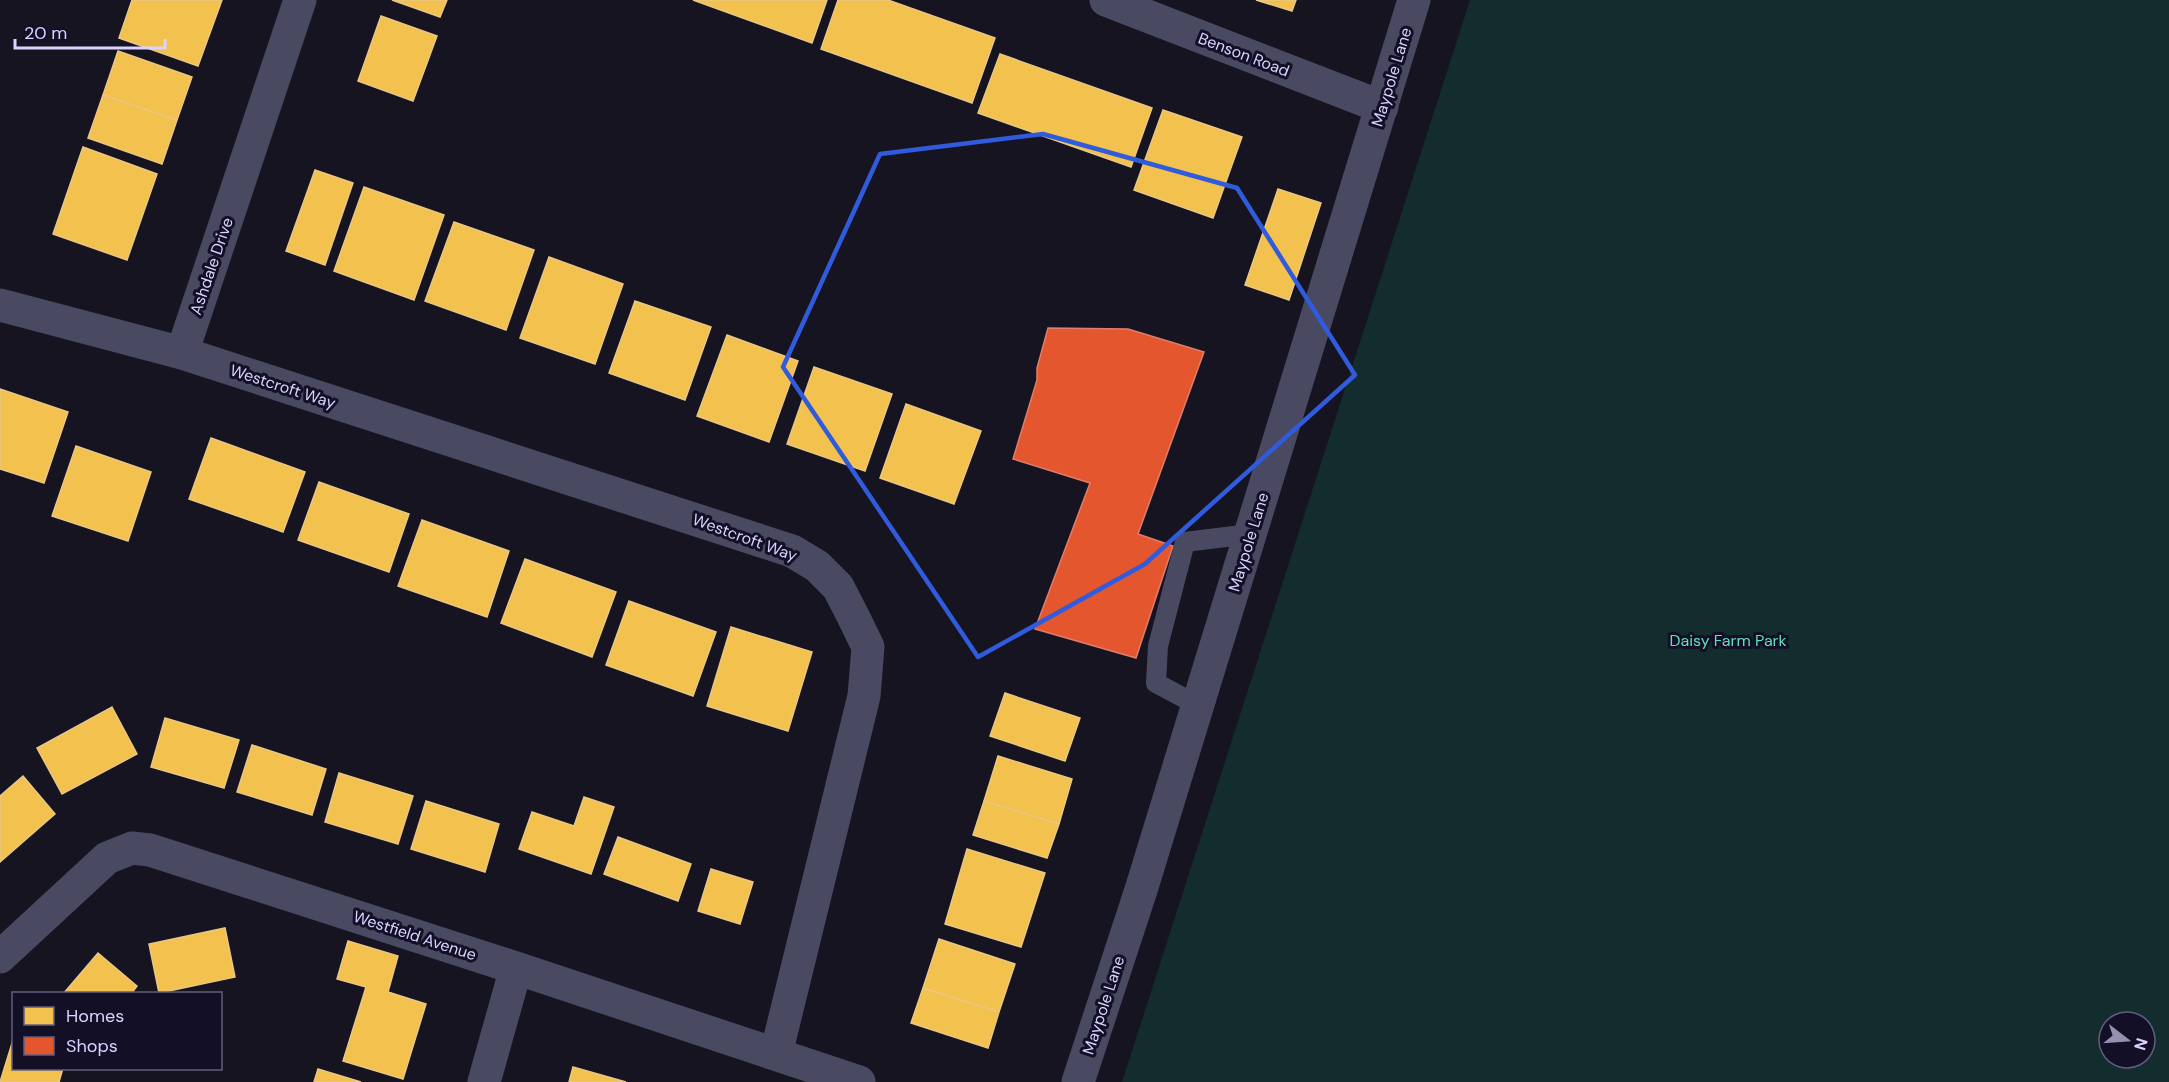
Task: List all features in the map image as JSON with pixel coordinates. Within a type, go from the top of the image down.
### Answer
[{"type":"street","name":"Ashdale Drive","points":[[182,354],[300,0]]},
{"type":"street","name":"Benson Road","points":[[1106,0],[1382,107]]},
{"type":"street","name":"Maypole Lane","points":[[1078,1082],[1141,890],[1414,0]]},
{"type":"street","points":[[0,305],[182,354]]},
{"type":"street","name":"Westcroft Way","points":[[182,354],[792,551],[816,566],[838,587],[868,646],[864,696],[776,1054]]},
{"type":"street","name":"Westfield Avenue","points":[[0,957],[108,858],[132,848],[150,850],[859,1082]]},
{"type":"street","points":[[484,1082],[516,968]]},
{"type":"lane","points":[[1197,705],[1156,683],[1158,646],[1185,542],[1250,534]]},
{"type":"highlighted area","points":[[1043,134],[1237,188],[1355,375],[1145,564],[978,657],[783,367],[880,154]]},
{"type":"green space","name":"Daisy Farm Park","points":[[1470,0],[2169,0],[2169,1082],[1122,1082]]},
{"type":"building: Homes","points":[[132,0],[222,0],[198,66],[119,38]]},
{"type":"building: Homes","points":[[392,0],[447,0],[440,17]]},
{"type":"building: Homes","points":[[693,0],[827,0],[812,43]]},
{"type":"building: Homes","points":[[838,0],[888,0],[995,38],[972,103],[821,49]]},
{"type":"building: Homes","points":[[1256,0],[1296,0],[1292,11]]},
{"type":"building: Homes","points":[[381,16],[437,36],[413,101],[358,81]]},
{"type":"building: Homes","points":[[118,51],[192,77],[177,120],[103,95]]},
{"type":"building: Homes","points":[[1000,54],[1152,108],[1131,167],[978,113]]},
{"type":"building: Homes","points":[[103,95],[177,120],[162,164],[88,138]]},
{"type":"building: Homes","points":[[1163,110],[1242,137],[1213,218],[1134,190]]},
{"type":"building: Homes","points":[[83,147],[157,174],[127,260],[53,234]]},
{"type":"building: Homes","points":[[315,170],[353,183],[325,265],[286,251]]},
{"type":"building: Homes","points":[[364,187],[444,215],[414,300],[334,271]]},
{"type":"building: Homes","points":[[1278,189],[1321,203],[1289,300],[1245,285]]},
{"type":"building: Homes","points":[[454,222],[534,250],[506,330],[425,301]]},
{"type":"building: Homes","points":[[549,257],[623,284],[595,364],[520,338]]},
{"type":"building: Homes","points":[[635,301],[711,327],[685,400],[609,373]]},
{"type":"building: Homes","points":[[727,335],[798,361],[769,442],[697,416]]},
{"type":"building: Homes","points":[[814,367],[892,394],[865,471],[787,444]]},
{"type":"building: Homes","points":[[0,389],[68,412],[44,483],[0,469]]},
{"type":"building: Homes","points":[[906,404],[981,431],[954,504],[880,478]]},
{"type":"building: Homes","points":[[211,438],[305,472],[283,532],[189,499]]},
{"type":"building: Homes","points":[[76,446],[151,472],[128,541],[52,516]]},
{"type":"building: Homes","points":[[319,482],[409,514],[389,572],[298,540]]},
{"type":"building: Homes","points":[[422,520],[509,551],[487,617],[398,586]]},
{"type":"building: Homes","points":[[525,559],[616,592],[592,657],[501,623]]},
{"type":"building: Homes","points":[[629,601],[716,632],[693,696],[606,665]]},
{"type":"building: Homes","points":[[731,627],[812,652],[788,731],[707,706]]},
{"type":"building: Homes","points":[[1005,693],[1080,718],[1065,761],[990,736]]},
{"type":"building: Homes","points":[[112,707],[137,754],[62,794],[37,748]]},
{"type":"building: Homes","points":[[165,718],[239,740],[224,788],[151,767]]},
{"type":"building: Homes","points":[[252,745],[326,769],[312,815],[237,792]]},
{"type":"building: Homes","points":[[998,756],[1072,779],[1059,824],[984,801]]},
{"type":"building: Homes","points":[[339,773],[413,796],[398,844],[325,822]]},
{"type":"building: Homes","points":[[23,776],[55,814],[0,862],[0,796]]},
{"type":"building: Homes","points":[[584,797],[614,807],[591,874],[519,849],[532,812],[574,826]]},
{"type":"building: Homes","points":[[426,801],[499,824],[485,872],[411,849]]},
{"type":"building: Homes","points":[[984,801],[1059,824],[1047,858],[973,835]]},
{"type":"building: Homes","points":[[618,837],[691,864],[678,901],[604,874]]},
{"type":"building: Homes","points":[[967,849],[1045,873],[1021,947],[945,924]]},
{"type":"building: Homes","points":[[711,869],[753,882],[740,924],[698,911]]},
{"type":"building: Homes","points":[[225,928],[235,977],[159,992],[149,944]]},
{"type":"building: Homes","points":[[939,939],[1015,964],[999,1012],[923,988]]},
{"type":"building: Homes","points":[[348,941],[398,956],[388,992],[426,1004],[403,1079],[343,1061],[366,987],[337,979]]},
{"type":"building: Homes","points":[[98,953],[137,986],[132,992],[65,992]]},
{"type":"building: Homes","points":[[923,988],[999,1012],[988,1048],[911,1023]]},
{"type":"building: Homes","points":[[12,1043],[12,1070],[62,1070],[59,1082],[0,1082]]},
{"type":"building: Homes","points":[[573,1067],[626,1082],[569,1082]]},
{"type":"building: Homes","points":[[318,1069],[361,1082],[314,1082]]},
{"type":"building: Shops","points":[[1048,328],[1128,329],[1204,352],[1138,534],[1173,546],[1136,658],[1035,629],[1090,483],[1013,459],[1037,380],[1037,368]]}]
